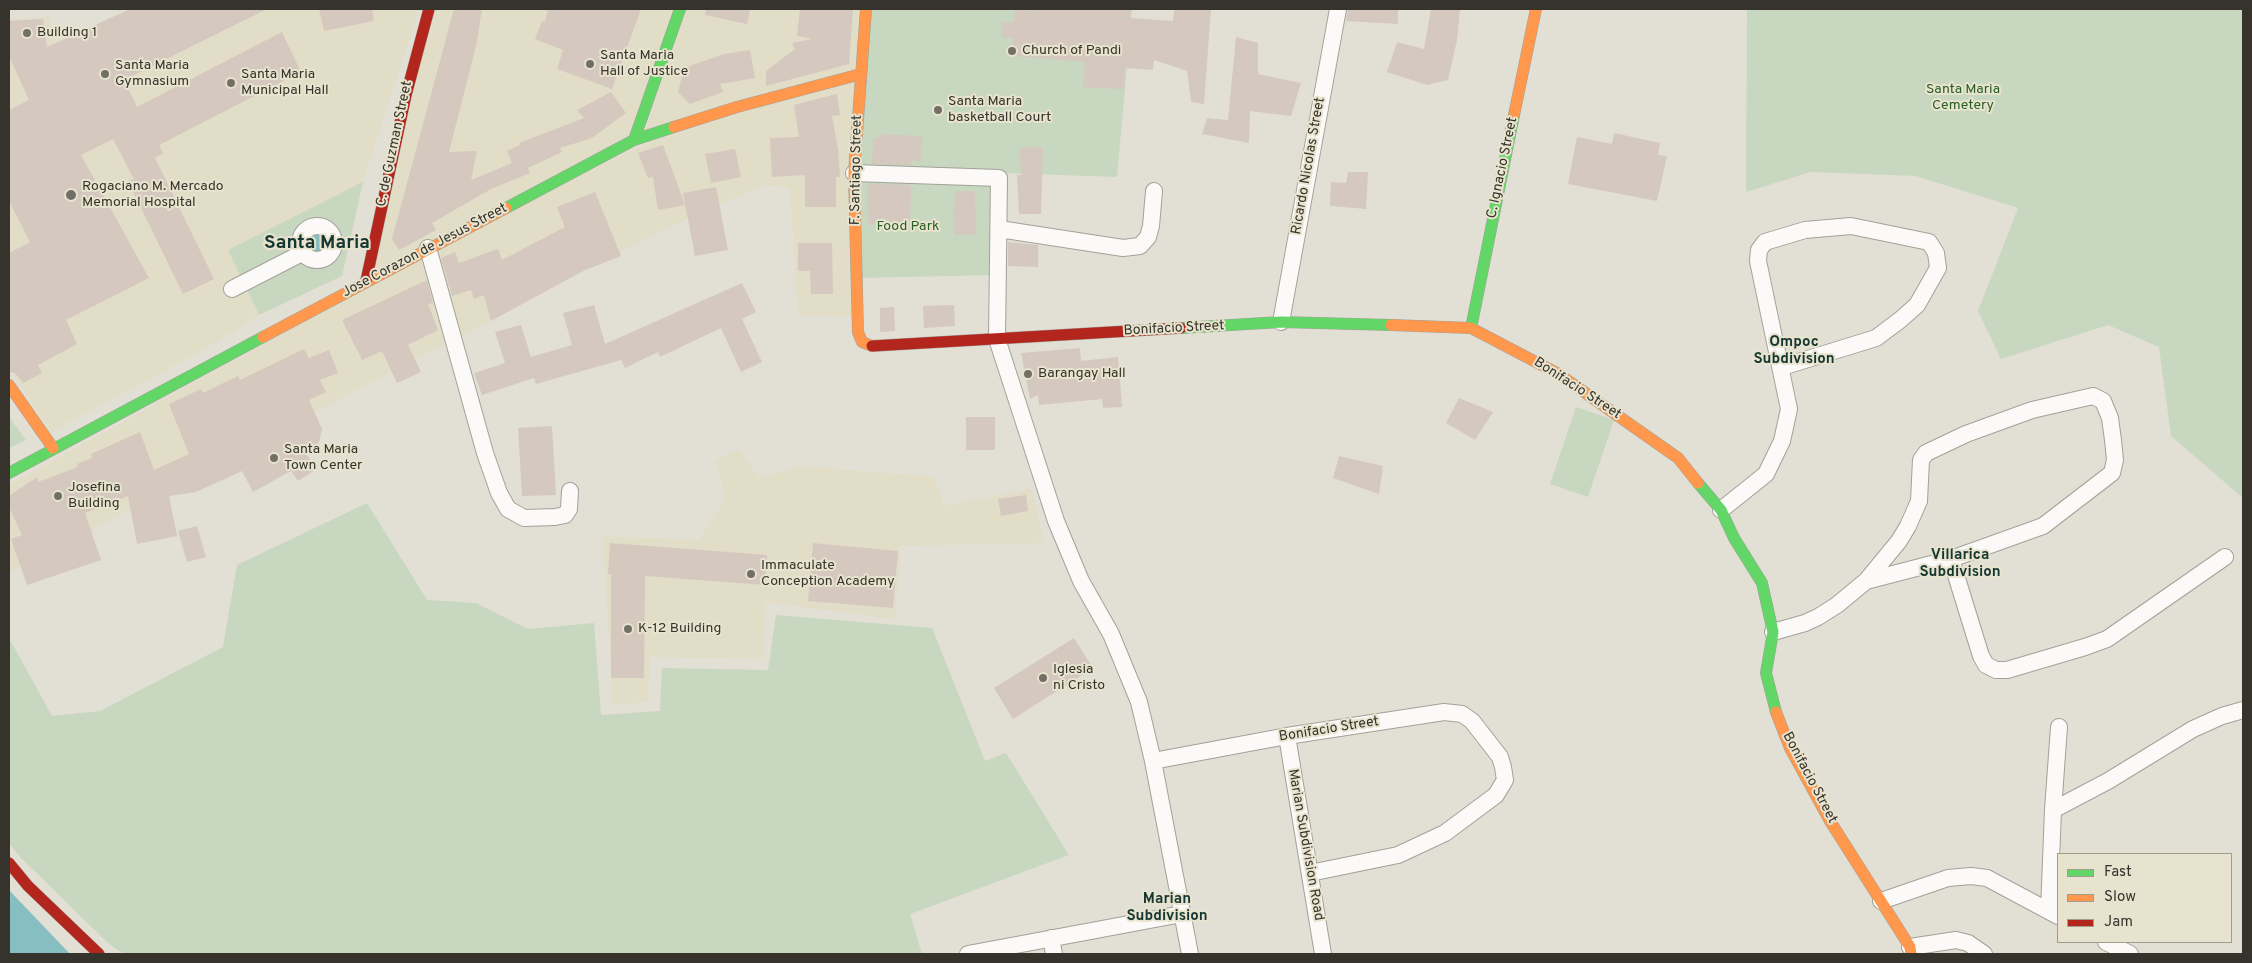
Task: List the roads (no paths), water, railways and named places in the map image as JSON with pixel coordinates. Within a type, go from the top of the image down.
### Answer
[{"type":"street","name":"C. de Guzman Street","points":[[366,281],[406,94],[429,9]]},
{"type":"street","points":[[634,140],[680,9]]},
{"type":"street","name":"F. Santiago Street","points":[[858,332],[854,173],[866,9]]},
{"type":"street","name":"Ricardo Nicolas Street","points":[[1281,322],[1338,9]]},
{"type":"street","name":"C. Ignacio Street","points":[[1471,328],[1536,9]]},
{"type":"street","name":"Jose Corazon de Jesus Street","points":[[9,473],[326,305],[366,281],[634,140],[737,107],[861,74]]},
{"type":"street","points":[[854,173],[1000,178],[997,339],[1056,521],[1081,582],[1111,634],[1130,678],[1153,760],[1190,954]]},
{"type":"street","points":[[999,229],[1123,248],[1140,246],[1148,237],[1151,226],[1154,191]]},
{"type":"street","points":[[1721,510],[1766,474],[1782,441],[1789,409],[1782,368],[1758,261],[1759,250],[1766,242],[1805,230],[1851,226],[1929,242],[1936,253],[1938,268],[1917,305],[1900,320],[1876,338],[1782,368]]},
{"type":"street","points":[[428,248],[485,453],[499,493],[508,509],[524,518],[565,515],[570,509],[570,491]]},
{"type":"street","points":[[232,289],[302,253]]},
{"type":"street","name":"Bonifacio Street","points":[[858,332],[862,342],[869,346],[1281,322],[1471,328],[1557,373],[1678,458],[1721,510],[1734,538],[1762,583],[1773,632],[1766,673],[1772,701],[1790,748],[1830,821],[1911,950]]},
{"type":"street","points":[[9,384],[54,448]]},
{"type":"street","points":[[1773,632],[1805,624],[1818,617],[1837,605],[1866,581],[1899,541],[1908,526],[1919,501],[1921,460],[1926,453],[1966,434],[2032,410],[2093,396],[2103,401],[2110,418],[2113,440],[2115,460],[2112,472],[2043,526],[1951,559],[1866,581]]},
{"type":"street","points":[[1951,559],[1981,656],[1986,665],[1996,670],[2008,670],[2085,647],[2107,638],[2225,557]]},
{"type":"street","points":[[2053,810],[2116,776],[2193,729],[2222,716],[2243,710]]},
{"type":"street","name":"Bonifacio Street","points":[[1153,760],[1287,736],[1444,712],[1462,714],[1472,721],[1500,757],[1505,780],[1496,795],[1445,833],[1398,855],[1310,873]]},
{"type":"street","points":[[1881,901],[1948,878],[1971,876],[1987,878],[2054,914],[2053,810],[2059,727]]},
{"type":"street","name":"Marian Subdivision Road","points":[[1287,736],[1324,954]]},
{"type":"street","points":[[9,863],[28,886],[98,954]]},
{"type":"street","points":[[968,954],[1182,914]]},
{"type":"street","points":[[1051,938],[1054,954]]},
{"type":"street","points":[[1911,950],[1956,940],[1968,943],[1984,954]]},
{"type":"street","points":[[2108,943],[2130,954]]},
{"type":"water","points":[[316,234],[324,237],[327,245],[324,253],[316,256],[308,253],[305,245],[308,237]]},
{"type":"water","points":[[9,890],[70,954],[9,954]]},
{"type":"place","name":"Building 1","points":[[27,33]]},
{"type":"place","name":"Church of Pandi","points":[[1012,51]]},
{"type":"place","name":"Santa Maria Hall of Justice","points":[[590,64]]},
{"type":"place","name":"Santa Maria Gymnasium","points":[[105,74]]},
{"type":"place","name":"Santa Maria Municipal Hall","points":[[231,83]]},
{"type":"place","name":"Santa Maria basketball Court","points":[[938,110]]},
{"type":"place","name":"Rogaciano M. Mercado Memorial Hospital","points":[[71,195]]},
{"type":"place","name":"Barangay Hall","points":[[1028,374]]},
{"type":"place","name":"Santa Maria Town Center","points":[[274,458]]},
{"type":"place","name":"Josefina Building","points":[[58,496]]},
{"type":"place","name":"Immaculate Conception Academy","points":[[751,574]]},
{"type":"place","name":"K-12 Building","points":[[628,629]]},
{"type":"place","name":"Iglesia ni Cristo","points":[[1043,678]]},
{"type":"district","name":"Santa Maria","points":[[317,244]]},
{"type":"district","name":"Ompoc Subdivision","points":[[1794,352]]},
{"type":"district","name":"Villarica Subdivision","points":[[1960,564]]},
{"type":"district","name":"Marian Subdivision","points":[[1167,908]]},
{"type":"park label","name":"Santa Maria Cemetery","points":[[1963,98]]},
{"type":"park label","name":"Food Park","points":[[908,227]]}]
